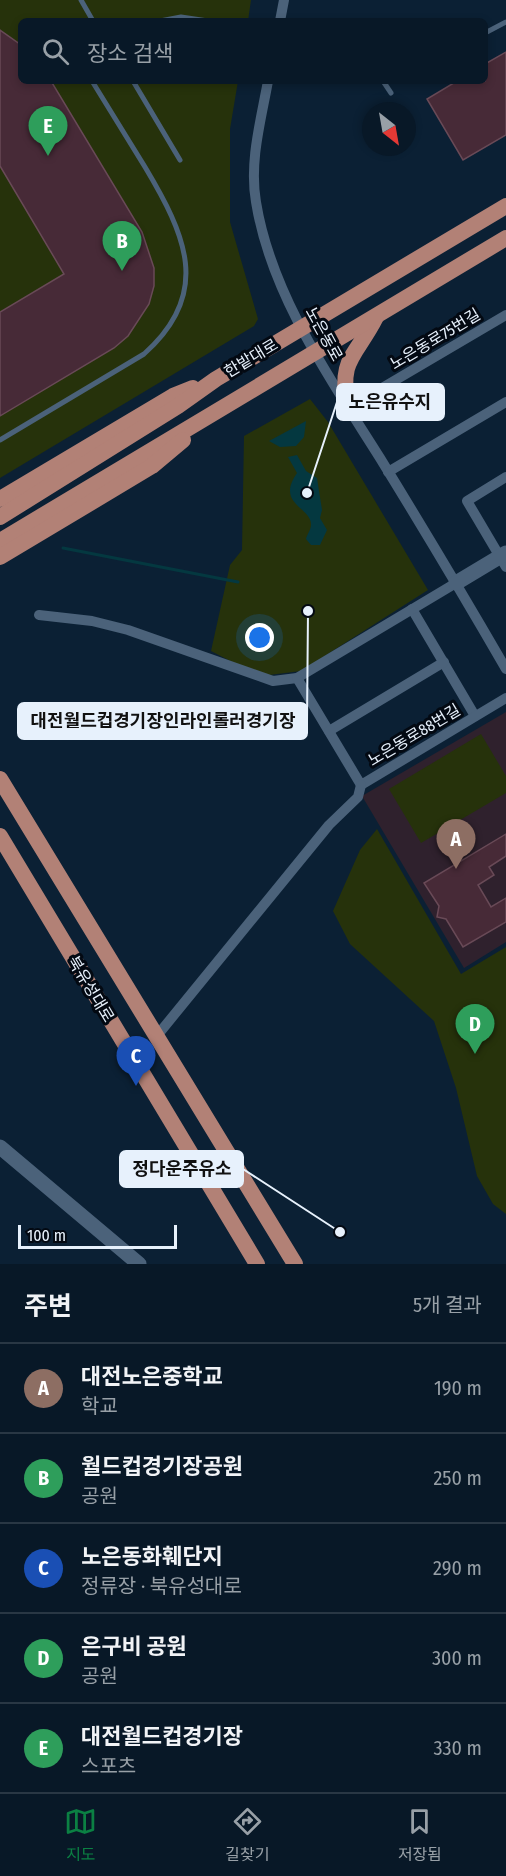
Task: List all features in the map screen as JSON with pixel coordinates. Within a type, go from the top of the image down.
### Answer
[{"type":"main road","name":"한밭대로","points":[[0,517],[178,406],[216,379],[506,206]]},
{"type":"main road","name":"한밭대로","points":[[0,541],[506,238]]},
{"type":"main road","points":[[348,408],[345,367],[353,351],[363,342],[376,316]]},
{"type":"main road","points":[[0,499],[173,396],[216,379]]},
{"type":"main road","points":[[0,557],[152,466],[223,407]]},
{"type":"main road","name":"북유성대로","points":[[0,779],[296,1264]]},
{"type":"main road","name":"북유성대로","points":[[0,836],[257,1264]]},
{"type":"street","points":[[281,18],[284,0]]},
{"type":"street","name":"노은동로","points":[[267,84],[255,155],[255,199],[262,237],[302,327],[348,408],[506,669]]},
{"type":"street","name":"노은동로75번길","points":[[348,408],[506,315]]},
{"type":"street","points":[[388,472],[506,402]]},
{"type":"street","points":[[39,615],[92,621],[128,630],[273,681],[297,678],[456,583],[504,559],[467,501],[506,477]]},
{"type":"street","name":"노은동로88번길","points":[[412,609],[475,716]]},
{"type":"street","points":[[329,731],[444,662]]},
{"type":"street","name":"노은동로88번길","points":[[297,678],[361,784],[506,698]]},
{"type":"street","points":[[156,1037],[329,825],[358,797],[361,784]]},
{"type":"street","points":[[0,1147],[140,1264]]},
{"type":"lane","points":[[81,0],[91,18]]},
{"type":"lane","points":[[488,31],[506,22]]},
{"type":"lane","points":[[0,440],[144,354],[159,341],[173,320],[182,297],[186,257],[176,221],[94,84]]},
{"type":"lane","points":[[135,84],[180,160]]},
{"type":"lane","points":[[385,84],[391,93]]},
{"type":"shaded area","points":[[0,0],[251,0],[248,18],[18,18],[18,84],[238,84],[230,129],[230,222],[258,319],[254,326],[0,478]]},
{"type":"shaded area","points":[[310,399],[328,422],[428,590],[301,671],[269,675],[240,666],[211,651],[230,565],[242,550],[244,436]]},
{"type":"shaded area","points":[[306,421],[304,437],[296,446],[280,447],[269,441]]},
{"type":"shaded area","points":[[297,455],[306,471],[317,478],[322,510],[320,518],[327,530],[320,545],[311,545],[306,539],[311,527],[310,519],[292,499],[290,492],[291,484],[297,473],[288,457]]},
{"type":"shaded area","points":[[506,712],[506,942],[464,968],[362,796]]},
{"type":"shaded area","points":[[481,734],[506,776],[506,793],[421,843],[389,789]]},
{"type":"shaded area","points":[[377,829],[461,974],[506,947],[506,1214],[493,1204],[477,1176],[456,1088],[434,1021],[350,944],[333,911],[360,850]]},
{"type":"building","points":[[0,30],[18,43],[18,84],[53,84],[142,232],[154,268],[154,286],[149,304],[128,336],[114,348],[0,416],[0,312],[64,274],[0,166]]},
{"type":"building","points":[[506,52],[506,135],[463,160],[427,99],[452,84],[488,84],[488,62]]},
{"type":"building","points":[[506,834],[506,856],[489,867],[494,875],[478,885],[491,907],[506,898],[506,922],[463,947],[446,919],[437,917],[439,906],[424,883]]},
{"type":"waterway","points":[[63,548],[238,582]]},
{"type":"place","name":"대전월드컵경기장","points":[[48,156]]},
{"type":"place","name":"월드컵경기장공원","points":[[122,271]]},
{"type":"place","name":"노은유수지","points":[[307,493]]},
{"type":"place","name":"대전월드컵경기장인라인롤러경기장","points":[[308,611]]},
{"type":"place","name":"대전노은중학교","points":[[456,869]]},
{"type":"place","name":"은구비 공원","points":[[475,1054]]},
{"type":"place","name":"노은동화훼단지","points":[[136,1086]]},
{"type":"place","name":"정다운주유소","points":[[340,1232]]}]
